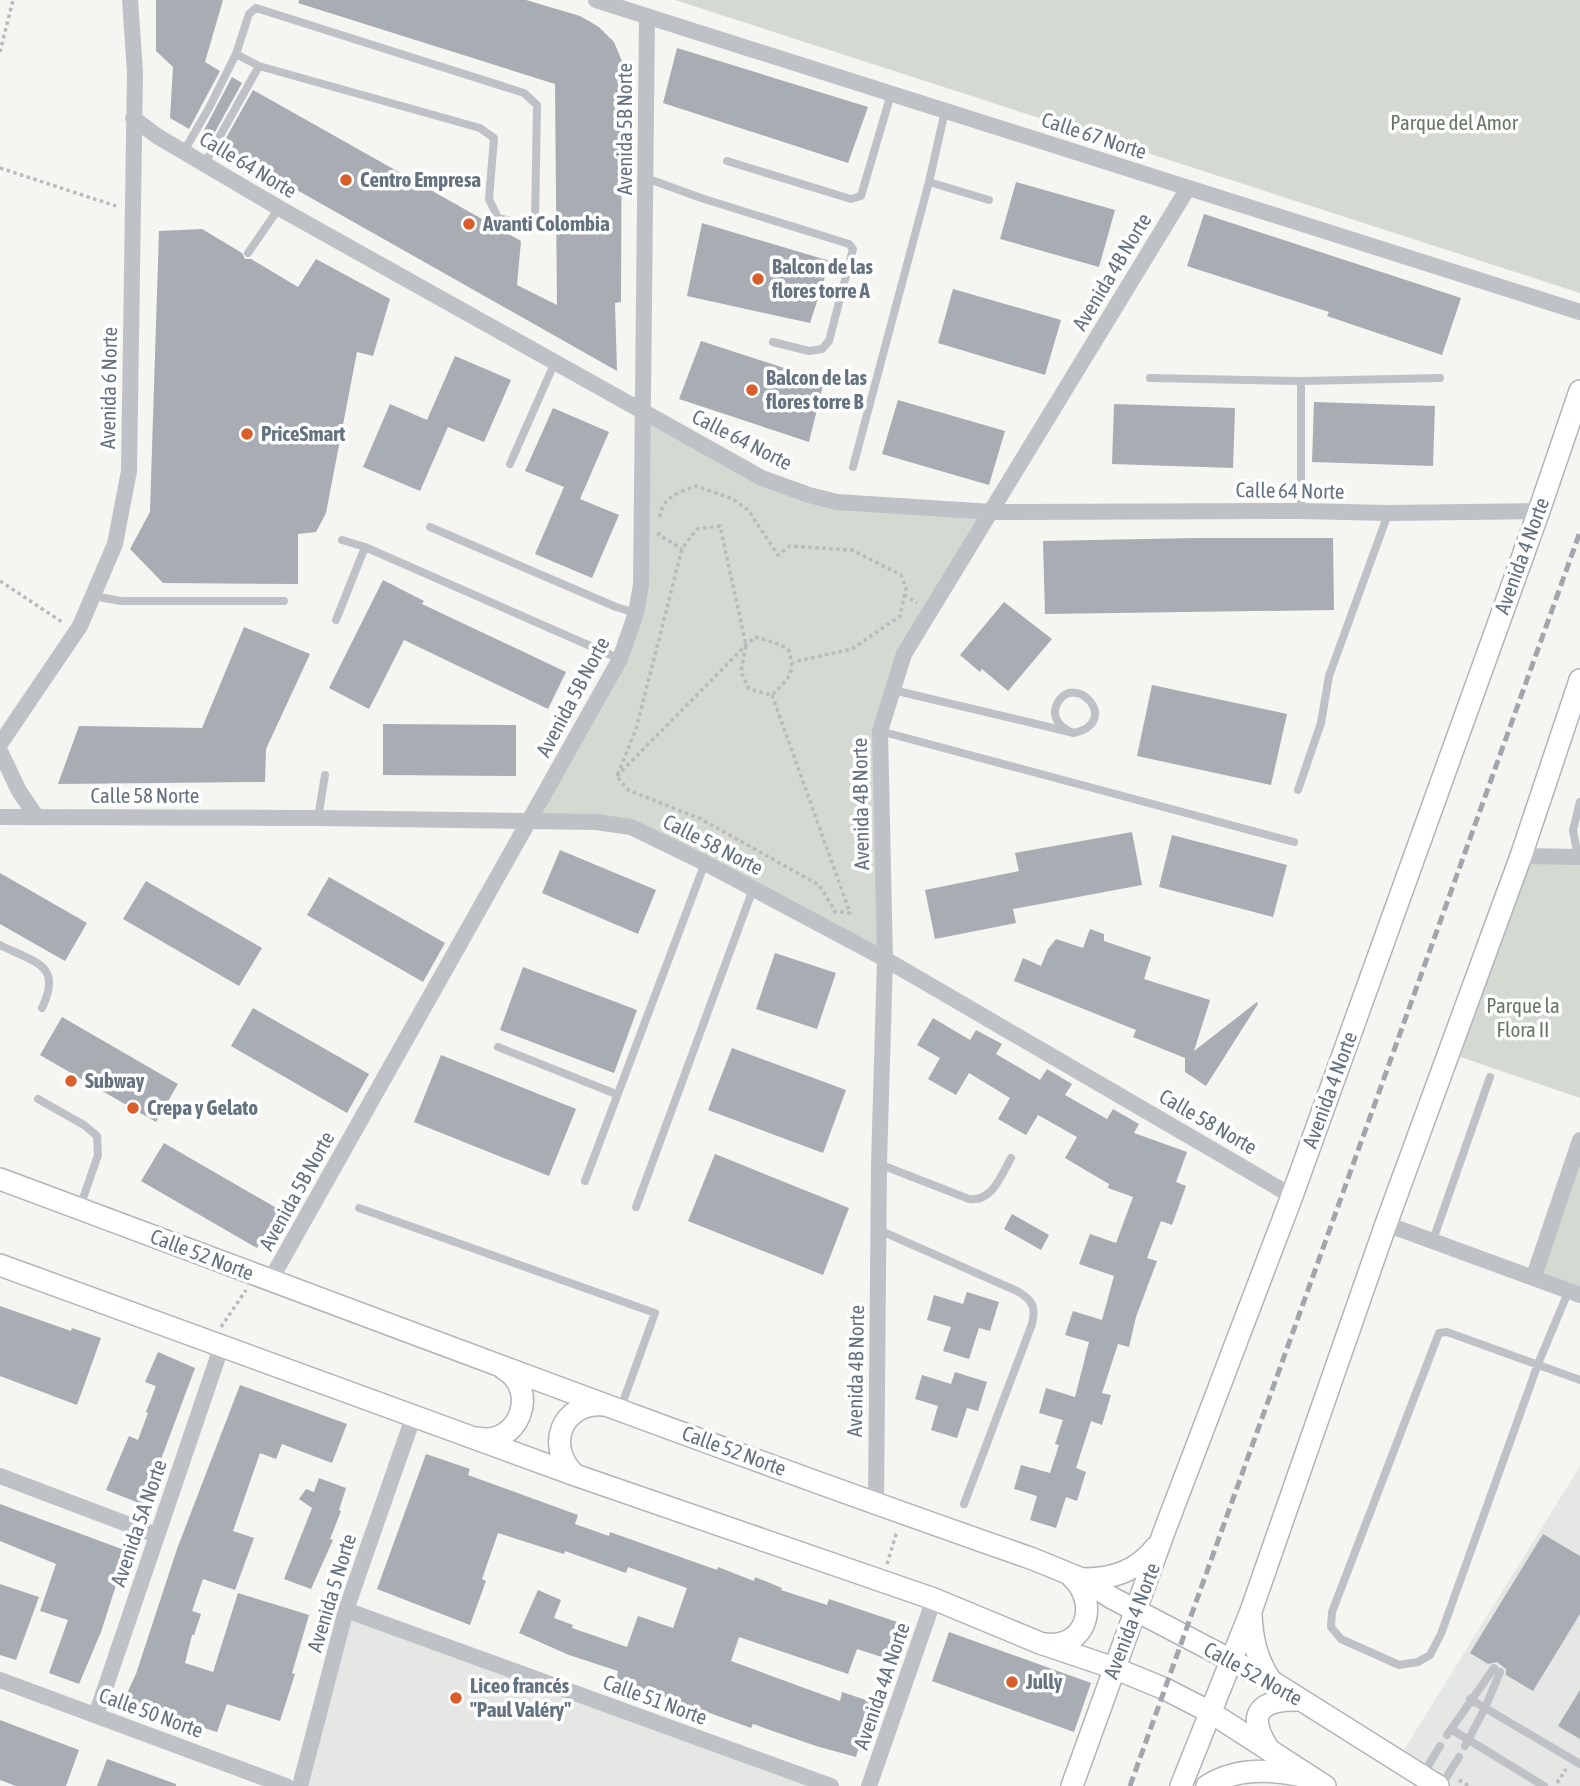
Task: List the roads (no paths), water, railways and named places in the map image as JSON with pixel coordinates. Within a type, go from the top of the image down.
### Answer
[{"type":"main road","name":"Avenida 4 Norte","points":[[1072,1786],[1164,1532],[1292,1196],[1580,391]]},
{"type":"main road","points":[[1181,1786],[1251,1611],[1386,1224],[1521,856],[1580,680]]},
{"type":"main road","name":"Calle 52 Norte","points":[[0,1179],[263,1279],[1033,1559],[1076,1577],[1271,1681],[1293,1700],[1433,1783]]},
{"type":"main road","points":[[0,1192],[21,1187]]},
{"type":"main road","points":[[0,1265],[575,1475],[934,1600],[1040,1643],[1114,1668],[1165,1689],[1265,1743],[1320,1783]]},
{"type":"main road","points":[[472,1436],[495,1438],[506,1433],[521,1416],[523,1393],[511,1373],[501,1367]]},
{"type":"main road","points":[[575,1475],[563,1461],[559,1451],[561,1432],[570,1416],[578,1410],[587,1406],[613,1407]]},
{"type":"main road","points":[[1040,1643],[1051,1645],[1063,1642],[1082,1628],[1088,1606],[1086,1594],[1076,1577],[1118,1576],[1133,1569],[1152,1553],[1164,1532]]},
{"type":"main road","points":[[1251,1611],[1252,1636],[1258,1658],[1271,1681]]},
{"type":"main road","points":[[1265,1743],[1258,1731],[1259,1715],[1269,1703],[1293,1700]]},
{"type":"main road","points":[[1207,1786],[1235,1774],[1262,1770],[1288,1773],[1320,1783]]},
{"type":"street","name":"Avenida 6 Norte","points":[[0,744],[80,625],[114,544],[129,471],[135,72],[130,0]]},
{"type":"street","name":"Calle 67 Norte","points":[[596,0],[1580,312]]},
{"type":"street","name":"Avenida 5B Norte","points":[[263,1279],[529,822],[620,659],[636,613],[640,585],[647,16]]},
{"type":"street","name":"Calle 64 Norte","points":[[133,118],[279,208],[762,478],[809,495],[837,502],[992,512],[1539,511]]},
{"type":"street","name":"Avenida 4B Norte","points":[[876,1503],[879,1164],[885,959],[880,731],[904,654],[1188,188]]},
{"type":"street","points":[[0,751],[19,791],[36,816]]},
{"type":"street","name":"Calle 58 Norte","points":[[0,817],[596,822],[631,827],[705,863],[885,959],[1292,1196]]},
{"type":"street","points":[[1521,856],[1579,857]]},
{"type":"street","points":[[1534,1276],[1580,1140]]},
{"type":"street","points":[[1386,1224],[1574,1292]]},
{"type":"street","name":"Avenida 5A Norte","points":[[96,1715],[217,1343]]},
{"type":"street","name":"Avenida 5 Norte","points":[[300,1786],[346,1610],[414,1415]]},
{"type":"street","points":[[0,1476],[156,1535]]},
{"type":"street","name":"Avenida 4A Norte","points":[[869,1786],[934,1600]]},
{"type":"street","name":"Calle 51 Norte","points":[[346,1610],[831,1786]]},
{"type":"street","name":"Calle 50 Norte","points":[[0,1680],[286,1786]]},
{"type":"lane","points":[[184,150],[236,54],[249,13],[256,8],[524,93],[537,105],[535,222],[515,222],[498,218],[489,199],[494,138],[480,128],[259,66],[236,54]]},
{"type":"lane","points":[[205,163],[259,66]]},
{"type":"lane","points":[[727,161],[851,199],[861,196],[891,94]]},
{"type":"lane","points":[[853,467],[929,182],[945,111]]},
{"type":"lane","points":[[646,178],[849,244],[853,249],[829,341],[822,349],[809,351],[773,342]]},
{"type":"lane","points":[[929,182],[989,200]]},
{"type":"lane","points":[[248,253],[279,208]]},
{"type":"lane","points":[[510,464],[555,362]]},
{"type":"lane","points":[[1150,379],[1301,381],[1440,378]]},
{"type":"lane","points":[[1301,381],[1301,511]]},
{"type":"lane","points":[[1297,789],[1321,723],[1329,676],[1388,513]]},
{"type":"lane","points":[[430,527],[616,607],[636,613]]},
{"type":"lane","points":[[342,540],[365,547],[620,659]]},
{"type":"lane","points":[[336,620],[365,547]]},
{"type":"lane","points":[[93,596],[121,601],[285,601]]},
{"type":"lane","points":[[893,690],[1074,733],[1085,730],[1092,723],[1095,713],[1093,703],[1076,692],[1066,695],[1058,702],[1055,712],[1057,722],[1064,730],[1074,733]]},
{"type":"lane","points":[[880,731],[1294,842]]},
{"type":"lane","points":[[318,818],[325,775]]},
{"type":"lane","points":[[1579,857],[1573,830],[1580,802]]},
{"type":"lane","points":[[585,1181],[705,863]]},
{"type":"lane","points":[[636,1207],[753,889]]},
{"type":"lane","points":[[0,946],[44,968],[50,977],[51,990],[42,1008]]},
{"type":"lane","points":[[498,1046],[617,1094]]},
{"type":"lane","points":[[1433,1240],[1490,1077]]},
{"type":"lane","points":[[38,1099],[84,1125],[97,1136],[98,1155],[79,1207]]},
{"type":"lane","points":[[879,1164],[969,1199],[978,1200],[986,1197],[1011,1158]]},
{"type":"lane","points":[[359,1208],[655,1313],[613,1407]]},
{"type":"lane","points":[[879,1230],[1017,1291],[1030,1298],[1035,1309],[1032,1324],[964,1504]]},
{"type":"lane","points":[[1574,1292],[1538,1364],[1441,1634],[1430,1655],[1418,1662],[1399,1665],[1341,1639],[1331,1627],[1332,1612],[1439,1333],[1447,1332],[1538,1364],[1580,1380]]},
{"type":"lane","points":[[1467,1743],[1485,1708],[1497,1670],[1470,1699],[1449,1732],[1467,1743],[1544,1786]]},
{"type":"lane","points":[[1470,1699],[1580,1765]]},
{"type":"lane","points":[[1433,1783],[1440,1746]]},
{"type":"lane","points":[[1433,1783],[1459,1757]]},
{"type":"railway","points":[[1130,1786],[1580,532]]},
{"type":"place","name":"Centro Empresa","points":[[346,180]]},
{"type":"place","name":"Avanti Colombia","points":[[469,224]]},
{"type":"place","name":"Balcon de las flores torre A","points":[[758,279]]},
{"type":"place","name":"Balcon de las flores torre B","points":[[752,390]]},
{"type":"place","name":"PriceSmart","points":[[247,434]]},
{"type":"place","name":"Subway","points":[[71,1081]]},
{"type":"place","name":"Crepa y Gelato","points":[[133,1108]]},
{"type":"place","name":"Jully","points":[[1012,1682]]},
{"type":"place","name":"Liceo francés \"Paul Valéry\"","points":[[456,1698]]},
{"type":"park label","name":"Parque del Amor","points":[[1454,123]]},
{"type":"park label","name":"Parque la Flora II","points":[[1523,1018]]}]
